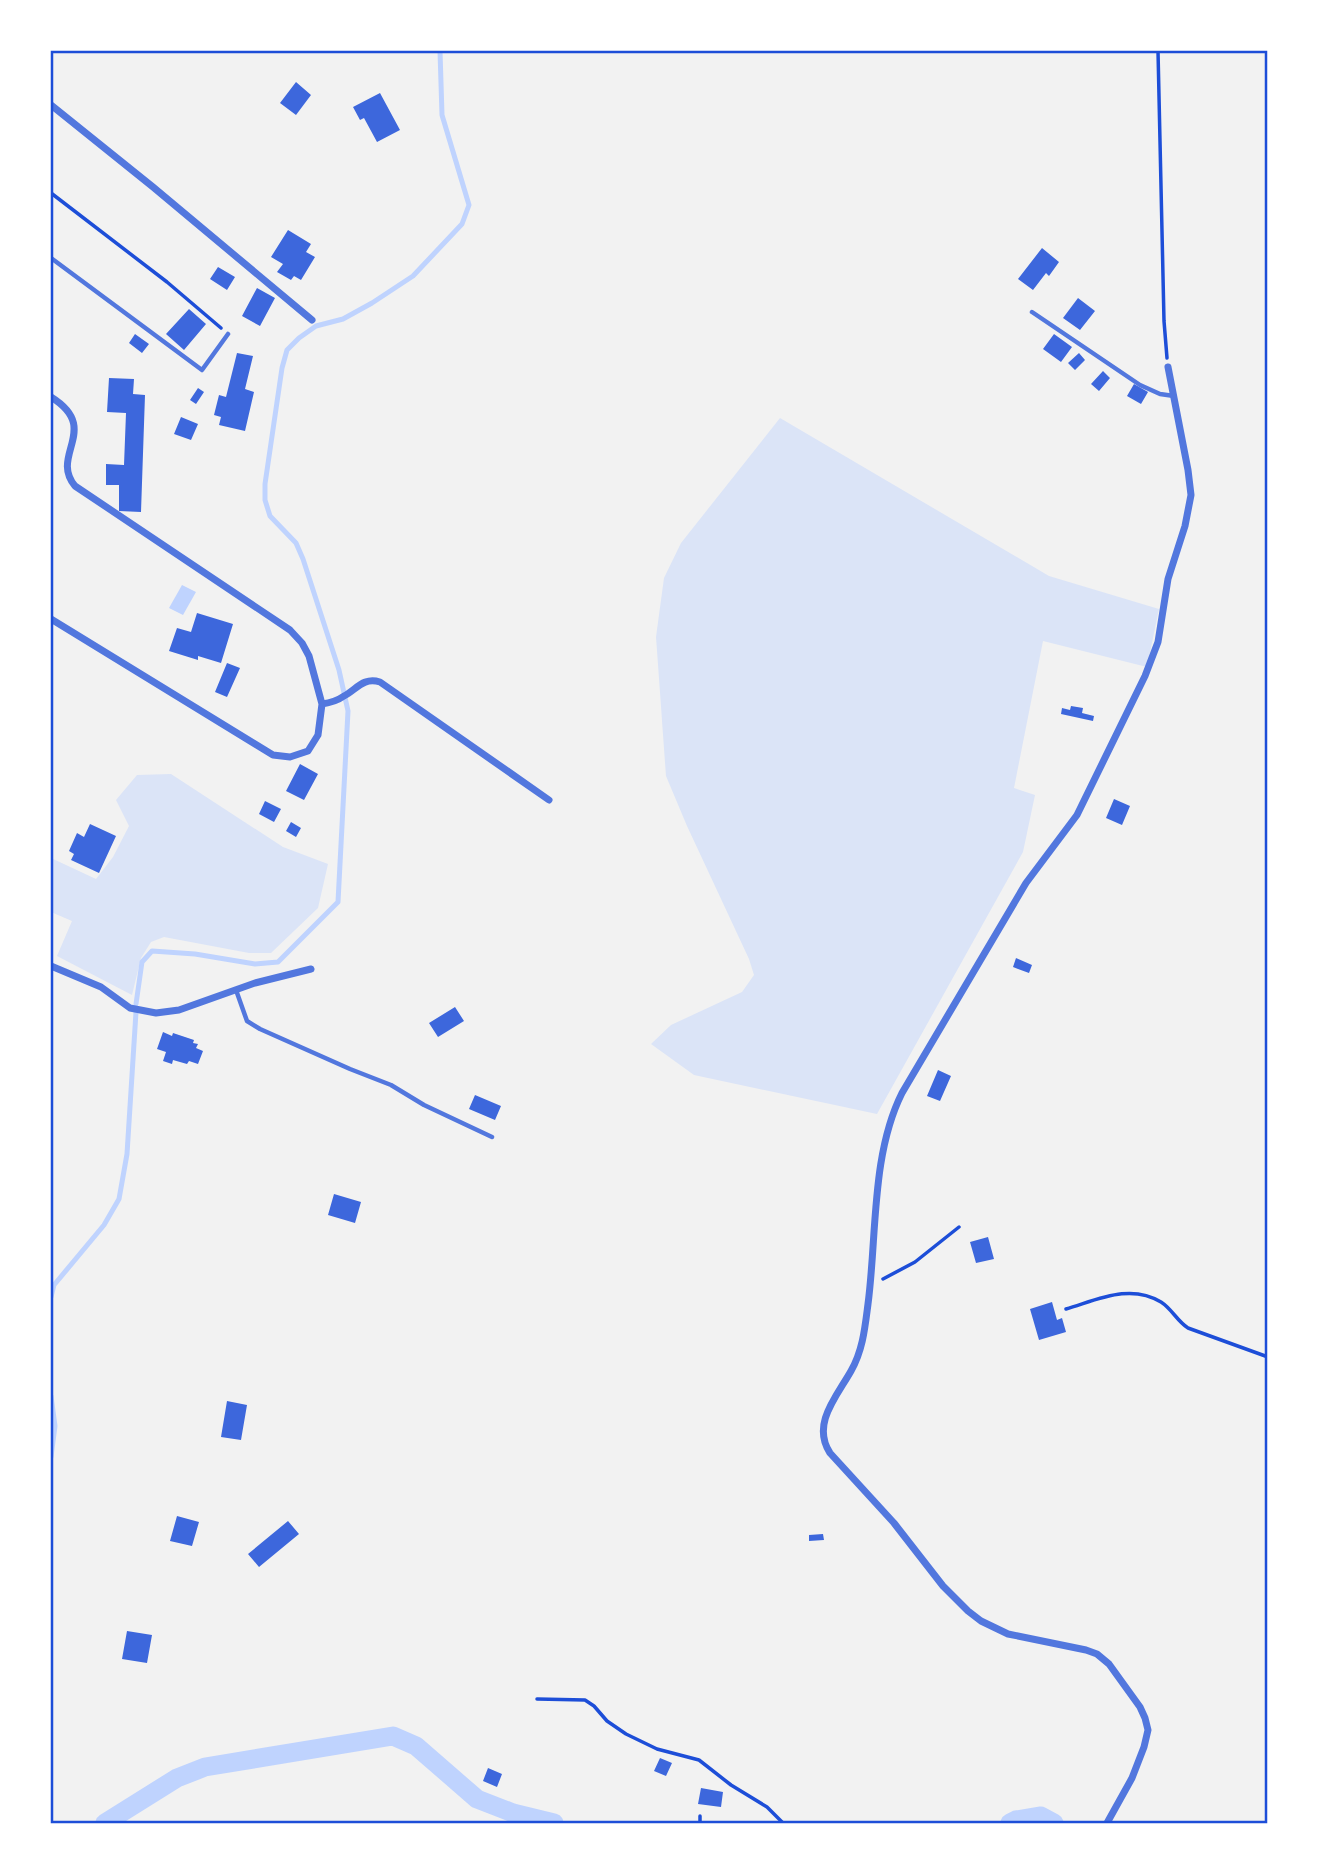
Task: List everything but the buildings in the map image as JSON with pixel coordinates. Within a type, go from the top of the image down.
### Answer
[{"type":"street","points":[[51,105],[312,320]]},
{"type":"street","points":[[1107,1823],[1132,1778],[1144,1747],[1147,1730],[1140,1707],[1109,1664],[1097,1654],[1086,1650],[1009,1634],[981,1621],[968,1611],[943,1586],[894,1523],[834,1459],[824,1443],[822,1429],[825,1418],[853,1367],[865,1332],[881,1158],[893,1112],[1026,883],[1077,815],[1154,653],[1171,569],[1191,502],[1190,479],[1168,367]]},
{"type":"street","points":[[51,397],[68,411],[74,424],[67,473],[75,486],[290,630],[302,643],[309,656],[321,704],[318,735],[308,751],[290,757],[273,755],[51,619]]},
{"type":"street","points":[[321,704],[338,700],[361,683],[376,680],[550,800]]},
{"type":"street","points":[[51,966],[101,987],[130,1008],[163,1013],[179,1010],[235,989],[312,969]]},
{"type":"lane","points":[[51,258],[202,370],[228,334]]},
{"type":"lane","points":[[1032,312],[1140,385],[1174,397]]},
{"type":"lane","points":[[235,989],[247,1021],[260,1029],[391,1085],[424,1105],[492,1137]]},
{"type":"path","points":[[1158,51],[1164,321],[1168,367]]},
{"type":"path","points":[[51,193],[167,282],[228,334]]},
{"type":"path","points":[[870,1289],[915,1262],[959,1227]]},
{"type":"path","points":[[1066,1309],[1111,1295],[1137,1293],[1162,1303],[1188,1328],[1268,1357]]},
{"type":"path","points":[[537,1699],[584,1700],[626,1734],[657,1749],[699,1760],[767,1807],[783,1823]]},
{"type":"path","points":[[700,1816],[700,1823]]},
{"type":"shaded area","points":[[780,418],[1049,576],[1159,609],[1147,667],[1043,641],[1014,788],[1035,795],[1023,852],[877,1114],[694,1075],[651,1044],[671,1025],[742,992],[754,975],[666,776],[656,637],[664,578],[681,543]]},
{"type":"shaded area","points":[[171,774],[283,847],[328,864],[318,908],[271,953],[249,953],[164,937],[151,942],[141,958],[132,995],[57,956],[72,921],[51,912],[51,858],[96,879],[113,857],[129,826],[116,800],[137,775]]},
{"type":"water","points":[[182,585],[196,592],[183,615],[169,608]]},
{"type":"waterway","points":[[136,1004],[142,962],[152,951],[195,954],[255,964],[278,962],[338,902],[348,711],[339,670],[303,559],[296,543],[270,516],[265,500],[265,484],[287,350],[316,326],[343,319],[413,276],[462,224],[469,205],[442,115],[440,51]]},
{"type":"waterway","points":[[51,1297],[54,1285],[104,1225],[119,1199],[127,1154],[136,1012]]},
{"type":"waterway","points":[[51,1396],[55,1426],[51,1457]]},
{"type":"waterway","points":[[105,1823],[177,1778],[205,1767],[393,1736],[416,1746],[477,1799],[513,1813],[554,1823]]},
{"type":"waterway","points":[[1010,1823],[1041,1816],[1054,1823]]}]
